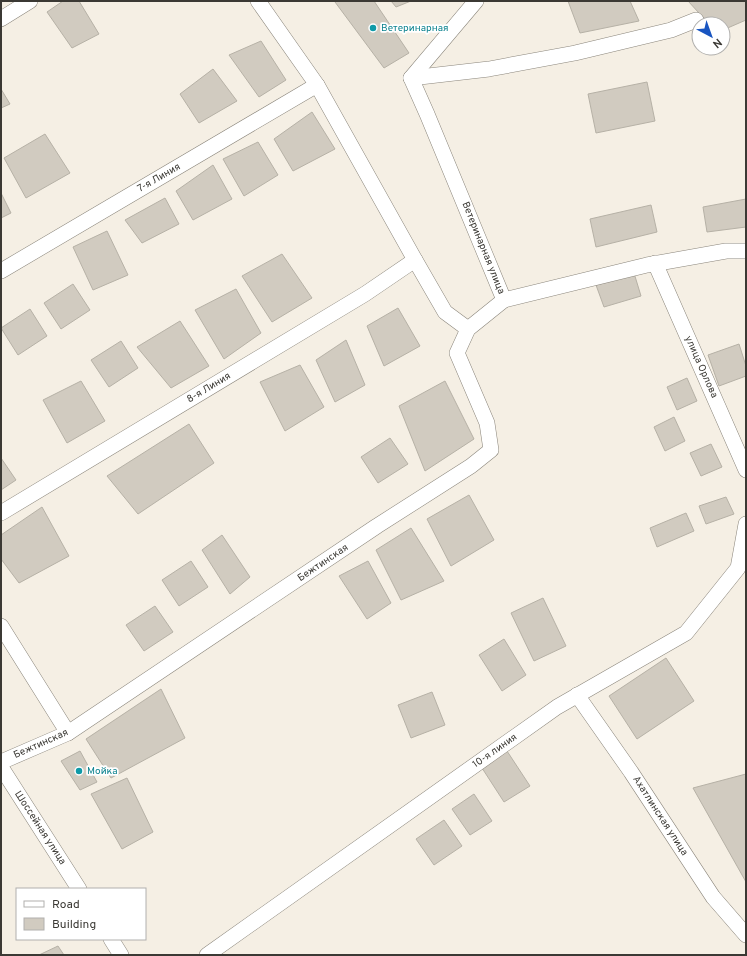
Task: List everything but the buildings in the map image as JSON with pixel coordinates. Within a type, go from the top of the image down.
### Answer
[{"type":"street","points":[[1,18],[30,1]]},
{"type":"street","points":[[258,1],[317,85],[415,260],[446,312],[468,329]]},
{"type":"street","points":[[411,78],[476,1]]},
{"type":"street","points":[[411,78],[489,69],[574,53],[671,30],[691,22]]},
{"type":"street","name":"Ветеринарная улица","points":[[411,78],[504,300],[655,263],[726,251],[746,252]]},
{"type":"street","name":"7-я Линия","points":[[1,270],[317,85]]},
{"type":"street","name":"8-я Линия","points":[[1,514],[365,294],[415,260]]},
{"type":"street","name":"улица Орлова","points":[[655,263],[746,470]]},
{"type":"street","name":"Бежтинская","points":[[1,762],[68,733],[377,526],[471,466],[491,450],[487,423],[457,353],[468,329],[504,300]]},
{"type":"street","name":"10-я линия","points":[[207,955],[557,707],[686,632],[738,568],[746,524]]},
{"type":"street","points":[[1,626],[68,733]]},
{"type":"street","name":"Ахатлинская улица","points":[[577,695],[631,772],[713,897],[746,935]]},
{"type":"street","name":"Шоссейная улица","points":[[1,767],[78,888]]},
{"type":"street","points":[[112,940],[122,955]]},
{"type":"place","name":"Ветеринарная","points":[[373,28]]},
{"type":"place","name":"Мойка","points":[[79,771]]}]
